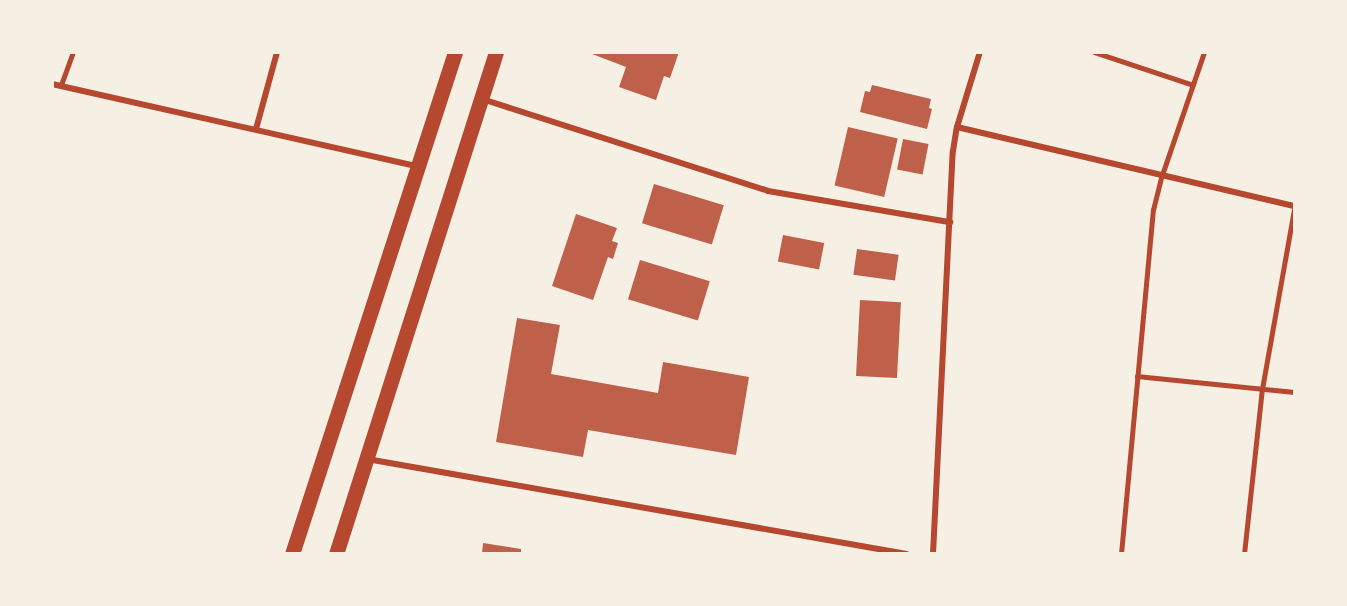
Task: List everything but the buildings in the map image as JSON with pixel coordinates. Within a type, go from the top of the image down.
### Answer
[{"type":"main road","points":[[292,554],[455,52]]},
{"type":"main road","points":[[336,554],[496,52]]},
{"type":"street","points":[[256,129],[277,52]]},
{"type":"street","points":[[933,554],[957,127],[980,52]]},
{"type":"street","points":[[52,84],[418,166]]},
{"type":"street","points":[[481,99],[768,191],[950,222]]},
{"type":"street","points":[[957,127],[1294,208]]},
{"type":"street","points":[[366,459],[907,554]]},
{"type":"lane","points":[[61,85],[74,52]]},
{"type":"lane","points":[[1094,52],[1192,85]]},
{"type":"lane","points":[[1121,554],[1150,225],[1161,175],[1204,52]]},
{"type":"lane","points":[[1244,554],[1262,389],[1294,208]]},
{"type":"lane","points":[[1137,376],[1294,392]]}]
